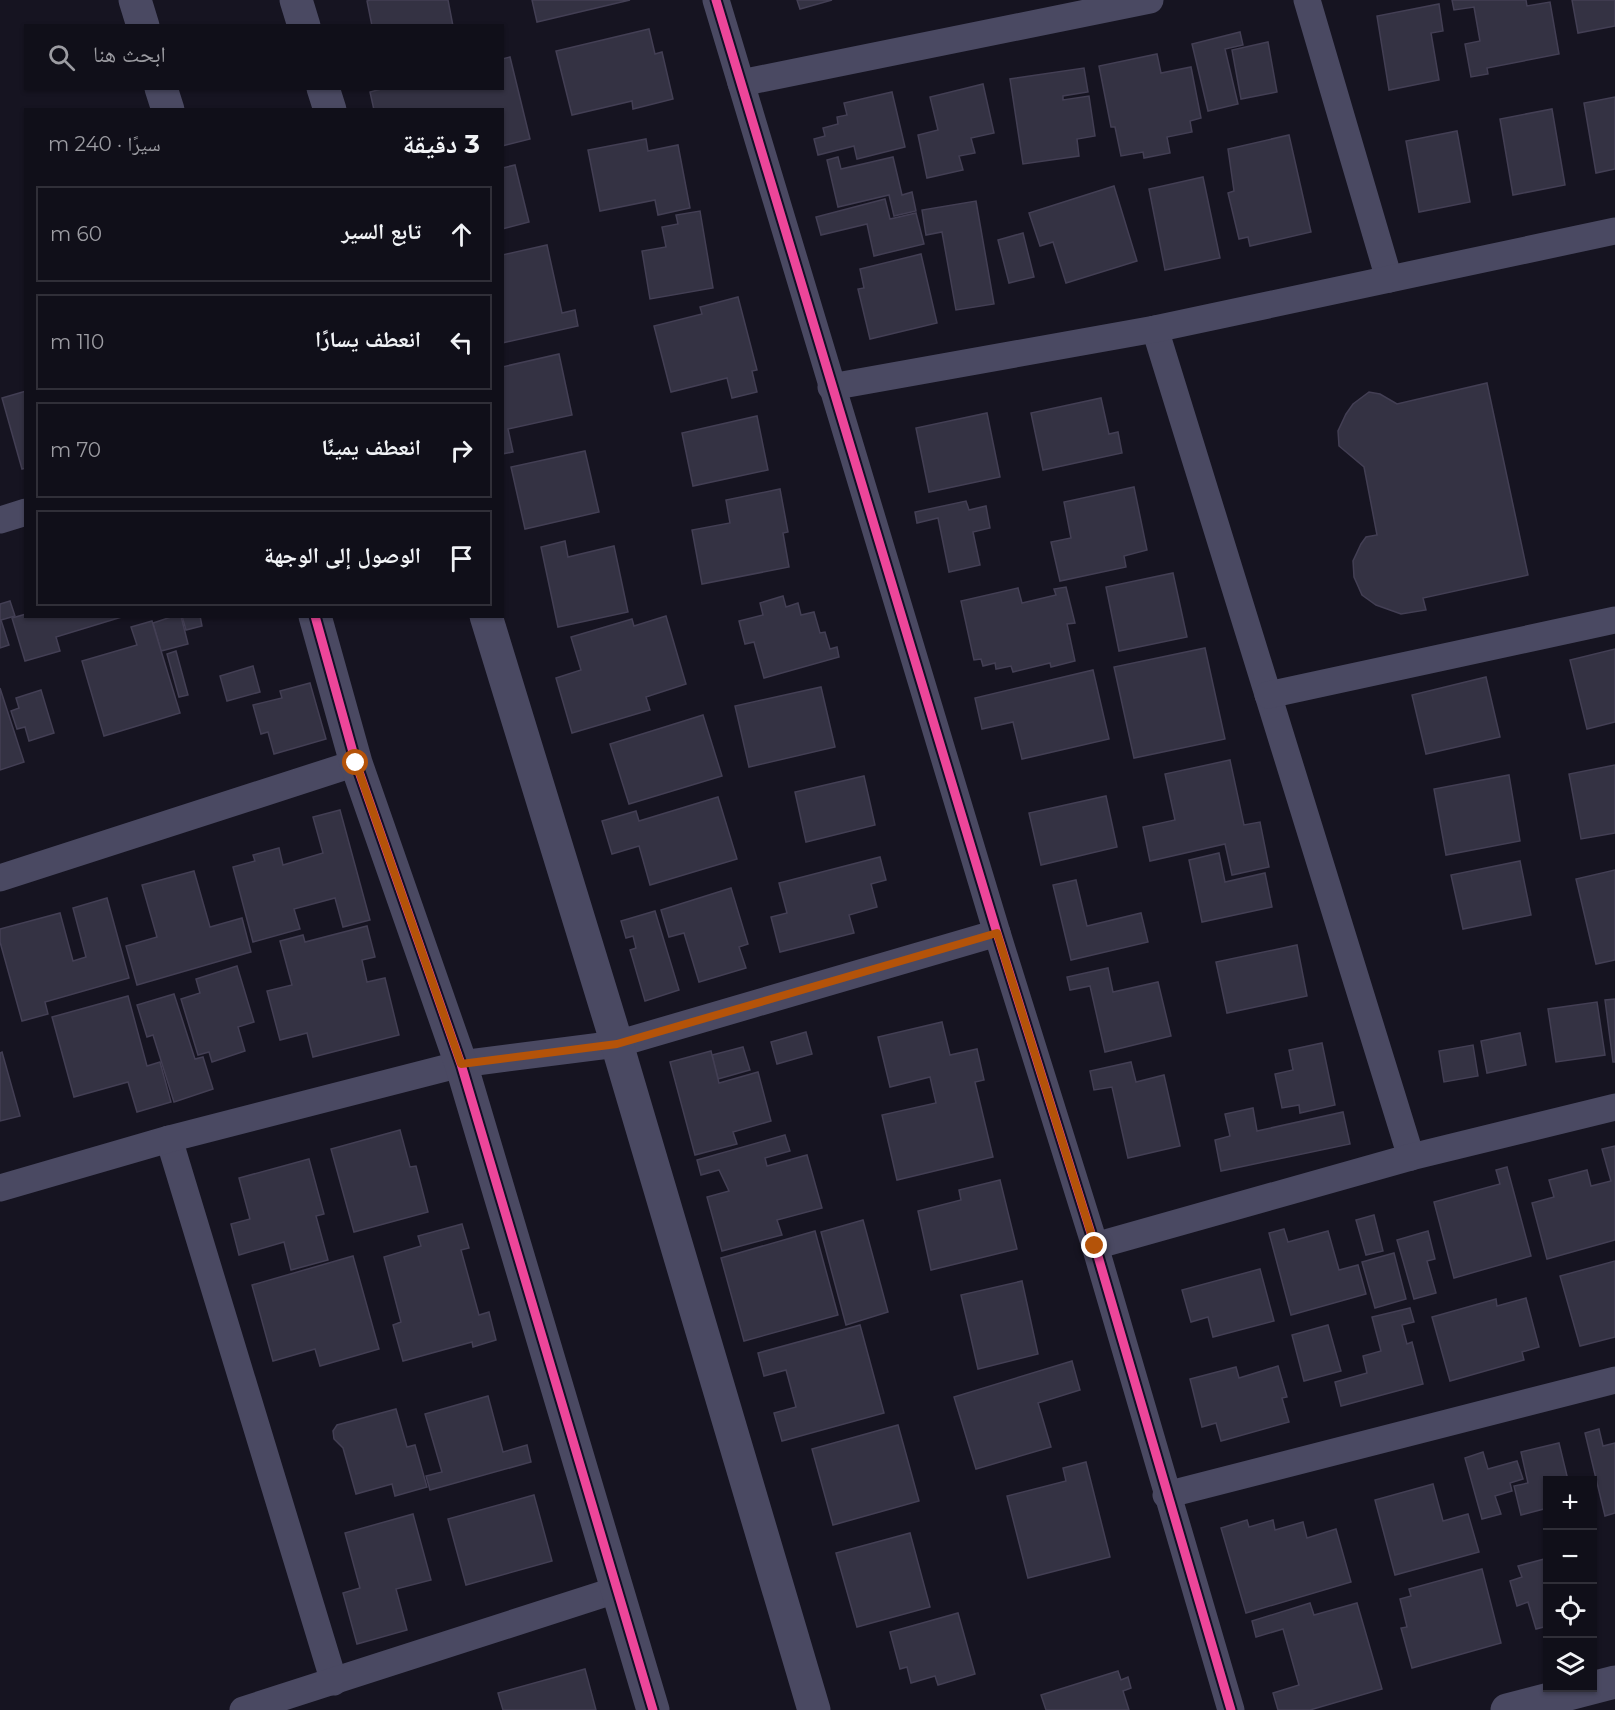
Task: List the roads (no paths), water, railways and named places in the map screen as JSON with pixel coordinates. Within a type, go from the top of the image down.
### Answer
[{"type":"street","points":[[135,0],[142,24]]},
{"type":"street","points":[[296,0],[303,24]]},
{"type":"street","points":[[716,0],[997,933],[1095,1246],[1166,1495],[1231,1710]]},
{"type":"street","points":[[741,83],[1150,0]]},
{"type":"street","points":[[1307,0],[1389,279]]},
{"type":"street","points":[[162,90],[167,108]]},
{"type":"street","points":[[324,90],[329,108]]},
{"type":"street","points":[[831,387],[1155,329],[1615,231]]},
{"type":"street","points":[[1155,329],[1411,1157]]},
{"type":"street","points":[[0,520],[24,513]]},
{"type":"street","points":[[316,618],[356,763],[461,1064],[619,1589],[653,1710]]},
{"type":"street","points":[[487,618],[617,1044],[814,1710]]},
{"type":"street","points":[[1268,695],[1615,620]]},
{"type":"street","points":[[0,878],[356,763]]},
{"type":"street","points":[[0,1188],[169,1139],[461,1064],[617,1044],[997,933]]},
{"type":"street","points":[[1095,1246],[1411,1157],[1615,1107]]},
{"type":"street","points":[[169,1139],[334,1682]]},
{"type":"street","points":[[1166,1495],[1615,1380]]},
{"type":"street","points":[[243,1710],[619,1589]]},
{"type":"street","points":[[1508,1710],[1615,1682]]}]
